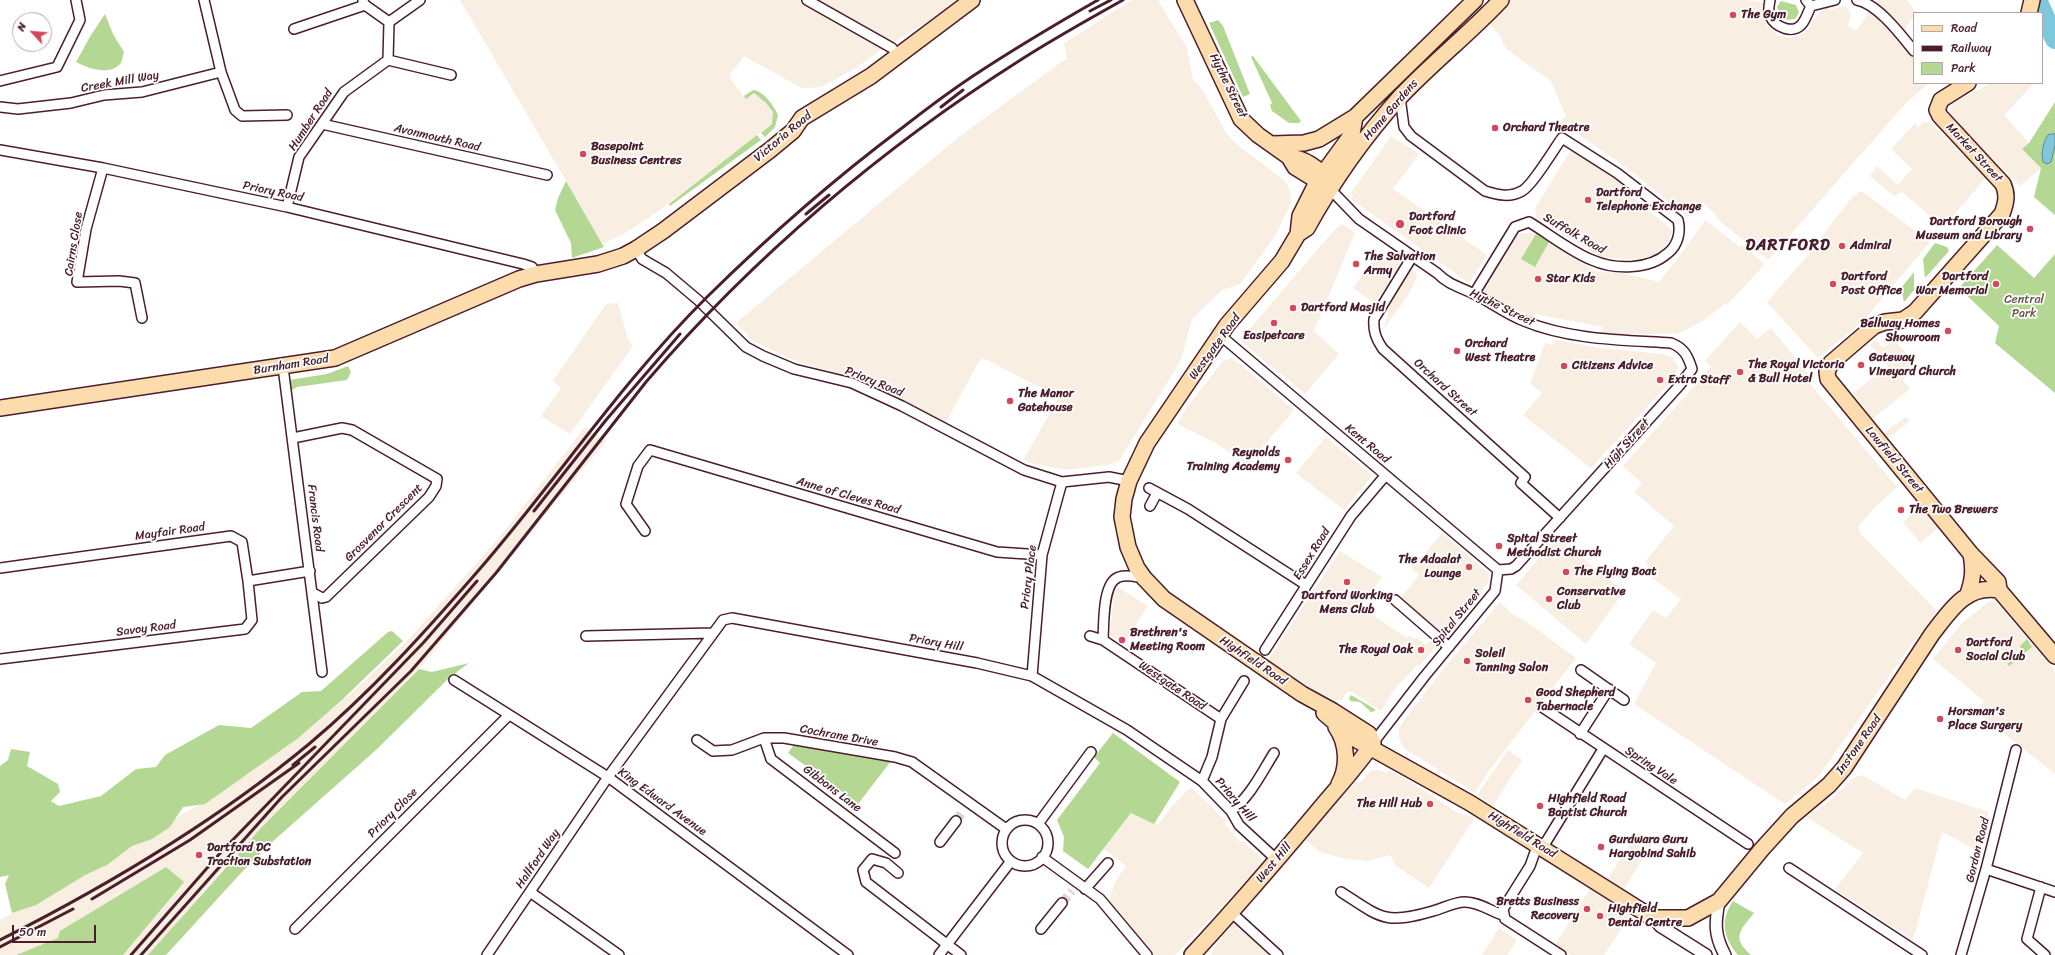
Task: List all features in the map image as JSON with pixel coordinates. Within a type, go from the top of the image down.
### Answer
[{"type":"main road","name":"Victoria Road","points":[[614,259],[636,249],[663,231],[770,150],[793,131],[802,118],[871,76],[972,0]]},
{"type":"main road","name":"Hythe Street","points":[[1185,0],[1242,119],[1258,135],[1289,157],[1298,158],[1323,181]]},
{"type":"main road","name":"Home Gardens","points":[[1298,234],[1307,228],[1323,181],[1352,134],[1355,117],[1475,0]]},
{"type":"main road","name":"Home Gardens","points":[[1323,181],[1400,97],[1475,27],[1501,0]]},
{"type":"main road","points":[[2029,12],[2032,0]]},
{"type":"main road","name":"Market Street","points":[[1827,372],[1831,363],[1836,357],[1874,326],[1885,322],[1902,320],[1915,312],[2002,214],[2006,202],[2007,191],[2003,184],[1940,116],[1937,110],[1941,100],[1948,94],[1966,84]]},
{"type":"main road","points":[[1272,144],[1304,143],[1320,139],[1355,117]]},
{"type":"main road","name":"Westgate Road","points":[[1122,517],[1124,499],[1129,481],[1147,443],[1227,326],[1282,261],[1298,234],[1300,216],[1323,181]]},
{"type":"main road","name":"Burnham Road","points":[[0,408],[336,358],[536,274],[598,264],[614,259]]},
{"type":"main road","name":"Lowfield Street","points":[[1827,372],[1828,380],[1832,386],[1971,554],[1998,582],[1999,590],[2055,656]]},
{"type":"main road","name":"Highfield Road","points":[[1122,517],[1128,547],[1144,578],[1164,599],[1176,609],[1302,694],[1369,734],[1371,746]]},
{"type":"main road","name":"Instone Road","points":[[1653,918],[1688,918],[1719,901],[1762,849],[1792,816],[1830,785],[1844,768],[1932,634],[1974,592],[1974,569],[1971,554]]},
{"type":"main road","points":[[1974,592],[1986,569]]},
{"type":"main road","points":[[1974,592],[1988,588],[1999,590]]},
{"type":"main road","name":"Highfield Road","points":[[1302,694],[1348,734],[1470,803],[1653,918]]},
{"type":"main road","name":"Highfield Road","points":[[1334,722],[1341,734],[1344,744],[1346,764],[1336,790]]},
{"type":"main road","points":[[1354,770],[1371,746]]},
{"type":"main road","points":[[1354,770],[1367,760],[1374,758],[1390,759]]},
{"type":"main road","name":"West Hill","points":[[1192,955],[1232,912],[1354,770]]},
{"type":"street","points":[[0,81],[57,67],[80,20],[76,0]]},
{"type":"street","points":[[204,0],[221,72],[235,110],[242,116],[287,115]]},
{"type":"street","points":[[389,22],[420,0]]},
{"type":"street","points":[[807,0],[892,48],[898,56]]},
{"type":"street","points":[[1770,0],[1770,15],[1774,23],[1783,28],[1793,29],[1802,25],[1809,3],[1835,0]]},
{"type":"street","points":[[1857,0],[1866,2],[1894,27],[1913,50]]},
{"type":"street","points":[[294,29],[364,3],[389,22]]},
{"type":"street","points":[[389,22],[388,60],[451,75]]},
{"type":"street","name":"Humber Road","points":[[287,207],[299,157],[344,92],[388,60]]},
{"type":"street","name":"Creek Mill Way","points":[[0,107],[18,108],[48,106],[71,103],[104,94],[142,92],[221,72]]},
{"type":"street","name":"Suffolk Road","points":[[1400,97],[1404,127],[1423,147],[1485,191],[1499,196],[1511,195],[1522,191],[1562,138],[1616,172],[1678,220],[1680,227],[1679,238],[1672,250],[1657,261],[1640,266],[1604,265],[1591,260],[1529,222],[1515,227],[1474,294]]},
{"type":"street","name":"Avonmouth Road","points":[[322,124],[547,175]]},
{"type":"street","name":"Priory Road","points":[[0,150],[103,168],[287,207],[523,264],[532,267],[536,274]]},
{"type":"street","name":"Cairns Close","points":[[103,168],[86,229],[77,282],[119,280],[135,283],[142,318]]},
{"type":"street","name":"Hythe Street","points":[[1323,181],[1359,219],[1437,273],[1447,283],[1474,294],[1524,321],[1554,331],[1610,339],[1671,343],[1683,350],[1689,357],[1692,369]]},
{"type":"street","name":"Priory Road","points":[[636,249],[642,259],[666,273],[698,300],[746,347],[757,353],[794,369],[852,383],[915,413],[1024,470],[1062,482],[1108,478],[1129,481]]},
{"type":"street","name":"Orchard Street","points":[[1412,257],[1374,319],[1373,330],[1378,342],[1383,349],[1525,476],[1521,483],[1560,518]]},
{"type":"street","name":"Kent Road","points":[[1221,336],[1498,570]]},
{"type":"street","name":"Francis Road","points":[[283,366],[322,672]]},
{"type":"street","name":"High Street","points":[[1560,518],[1679,386],[1692,369]]},
{"type":"street","name":"Grosvenor Crescent","points":[[293,438],[342,428],[352,430],[437,480],[436,486],[429,497],[326,597],[322,598],[313,593]]},
{"type":"street","name":"Anne of Cleves Road","points":[[645,531],[626,504],[638,466],[650,450],[997,552],[1042,555]]},
{"type":"street","name":"Essex Road","points":[[1265,650],[1351,516],[1385,476]]},
{"type":"street","name":"Priory Place","points":[[1032,676],[1042,555],[1062,482]]},
{"type":"street","points":[[1150,506],[1153,491],[1188,509],[1306,586]]},
{"type":"street","points":[[1498,570],[1511,570],[1516,566],[1560,518]]},
{"type":"street","name":"Mayfair Road","points":[[0,568],[231,536],[242,542],[248,580]]},
{"type":"street","name":"Spital Street","points":[[1371,746],[1495,591],[1498,570]]},
{"type":"street","points":[[248,580],[310,571]]},
{"type":"street","points":[[1103,640],[1107,592],[1111,582],[1119,576],[1144,578]]},
{"type":"street","name":"Savoy Road","points":[[0,659],[245,629],[252,620],[248,580]]},
{"type":"street","points":[[1395,600],[1449,647]]},
{"type":"street","name":"Priory Hill","points":[[608,777],[723,620],[732,618],[977,663],[1032,676],[1127,730],[1202,781],[1231,811],[1239,824],[1277,860]]},
{"type":"street","points":[[586,636],[713,633]]},
{"type":"street","name":"Westgate Road","points":[[1090,636],[1103,640],[1221,719]]},
{"type":"street","points":[[1581,670],[1624,700]]},
{"type":"street","name":"King Edward Avenue","points":[[454,680],[608,777],[848,955]]},
{"type":"street","points":[[1202,781],[1212,757],[1221,719],[1244,681]]},
{"type":"street","points":[[1580,734],[1610,689]]},
{"type":"street","name":"Spring Vale","points":[[1542,707],[1580,734],[1748,844]]},
{"type":"street","name":"Priory Close","points":[[295,929],[509,715]]},
{"type":"street","name":"Cochrane Drive","points":[[697,740],[713,751],[732,750],[764,738],[788,739],[895,757],[912,762],[966,807],[1006,829]]},
{"type":"street","name":"Gibbons Lane","points":[[764,738],[771,759],[896,853]]},
{"type":"street","points":[[1503,915],[1503,909],[1530,866],[1535,852],[1539,846],[1546,842],[1603,749]]},
{"type":"street","name":"Gordon Road","points":[[1961,955],[1986,869],[2016,750]]},
{"type":"street","points":[[1038,824],[1091,752]]},
{"type":"street","points":[[1231,811],[1241,804],[1274,753]]},
{"type":"street","name":"Hallford Way","points":[[487,955],[608,777]]},
{"type":"street","points":[[1025,820],[1038,824],[1047,836],[1048,843],[1042,857],[1031,865],[1017,864],[1011,861],[1006,856],[1002,843],[1006,829],[1011,824],[1025,820]]},
{"type":"street","points":[[940,842],[956,821]]},
{"type":"street","points":[[1042,857],[1078,888],[1100,899],[1147,955]]},
{"type":"street","points":[[898,873],[886,863],[872,859],[863,870],[866,882],[961,955]]},
{"type":"street","points":[[939,955],[1011,861]]},
{"type":"street","points":[[1078,888],[1108,863]]},
{"type":"street","points":[[1789,868],[1922,955]]},
{"type":"street","points":[[1986,869],[2055,892]]},
{"type":"street","points":[[2041,887],[2027,939],[2045,955]]},
{"type":"street","points":[[530,892],[619,955]]},
{"type":"street","points":[[1340,892],[1380,917],[1398,920],[1453,904],[1466,902],[1485,907],[1503,915],[1505,919],[1561,955]]},
{"type":"street","points":[[1719,901],[1715,927],[1717,937],[1725,955]]},
{"type":"street","points":[[1041,930],[1062,903]]},
{"type":"street","points":[[1232,912],[1278,955]]},
{"type":"street","name":"Highfield Road","points":[[1653,918],[1660,926],[1706,955]]},
{"type":"shaded area","points":[[460,0],[957,0],[930,20],[881,50],[854,69],[821,87],[804,88],[798,86],[744,56],[730,75],[731,80],[746,99],[754,93],[770,107],[774,117],[772,124],[663,208],[627,232],[603,244]]},
{"type":"shaded area","points":[[1132,0],[1158,0],[1187,48],[1193,79],[1203,91],[1227,134],[1234,142],[1285,181],[1290,191],[1291,203],[1275,236],[1240,284],[1222,290],[1192,319],[1181,360],[1119,461],[1107,465],[1067,470],[1031,463],[1024,459],[1059,397],[983,358],[977,365],[944,426],[852,378],[798,362],[753,341],[736,323],[960,136],[1067,58],[1064,43]]},
{"type":"shaded area","points":[[1510,0],[1747,0],[1763,3],[1763,15],[1767,26],[1779,36],[1789,38],[1808,31],[1813,21],[1822,10],[1828,7],[1830,10],[1845,6],[1849,9],[1851,15],[1848,26],[1856,31],[1870,11],[1882,22],[1913,55],[1913,84],[1928,84],[1906,103],[1768,260],[1716,218],[1717,216],[1702,202],[1688,217],[1626,167],[1582,137],[1574,128],[1568,130],[1562,128],[1560,121],[1566,116],[1551,81],[1509,51],[1503,44],[1500,35],[1488,23]]},
{"type":"shaded area","points":[[1877,0],[1907,0],[1915,12],[1913,12],[1913,17],[1903,32],[1875,4]]},
{"type":"shaded area","points":[[1989,84],[2033,84],[2004,115],[2029,143],[2022,149],[2041,168],[2020,186],[1967,133],[1950,112],[1953,103]]},
{"type":"shaded area","points":[[1923,122],[1931,123],[1986,178],[1943,227],[1902,192],[1894,196],[1870,176],[1877,166],[1898,185],[1912,169],[1891,149],[1915,123],[1918,127]]},
{"type":"shaded area","points":[[1391,136],[1419,154],[1393,189],[1487,255],[1469,283],[1351,199],[1353,195],[1351,193]]},
{"type":"shaded area","points":[[1571,150],[1627,187],[1625,191],[1673,231],[1664,248],[1654,255],[1643,258],[1628,259],[1600,257],[1537,218],[1535,208]]},
{"type":"shaded area","points":[[1859,192],[1863,192],[1930,242],[1864,320],[1818,358],[1767,302],[1821,240],[1821,237],[1854,195],[1855,196]]},
{"type":"shaded area","points":[[1705,220],[1740,247],[1742,245],[1765,264],[1727,305],[1725,304],[1701,322],[1677,334],[1622,334],[1603,332],[1603,327],[1535,314],[1533,318],[1482,291],[1518,233],[1533,233],[1597,272],[1622,273],[1659,282]]},
{"type":"shaded area","points":[[1340,225],[1344,225],[1355,233],[1314,331],[1339,354],[1305,394],[1242,342],[1242,338]]},
{"type":"shaded area","points":[[1379,251],[1401,266],[1374,303],[1353,288]]},
{"type":"shaded area","points":[[1410,270],[1418,274],[1416,279],[1407,297],[1384,328],[1390,305]]},
{"type":"shaded area","points":[[618,303],[628,340],[633,346],[570,434],[541,416],[561,388],[553,381],[606,304]]},
{"type":"shaded area","points":[[1740,322],[1757,339],[1771,328],[1813,379],[1809,382],[1811,385],[1897,487],[1874,508],[1859,526],[1859,532],[1937,611],[1911,645],[1818,777],[1785,804],[1634,704],[1656,663],[1629,644],[1653,610],[1666,618],[1681,599],[1644,572],[1648,565],[1645,562],[1674,526],[1634,492],[1642,483],[1623,466],[1711,367],[1705,361]]},
{"type":"shaded area","points":[[1555,340],[1600,348],[1664,354],[1672,357],[1678,366],[1677,373],[1673,379],[1591,468],[1523,415],[1542,393],[1530,384],[1545,343],[1554,345]]},
{"type":"shaded area","points":[[1876,340],[1882,347],[1896,342],[1918,366],[1903,380],[1910,389],[1872,419],[1853,393],[1888,366],[1870,345]]},
{"type":"shaded area","points":[[1232,358],[1294,410],[1248,464],[1214,442],[1177,424],[1185,410],[1223,361]]},
{"type":"shaded area","points":[[1906,417],[1910,421],[1888,438],[1883,433]]},
{"type":"shaded area","points":[[585,427],[606,441],[424,663],[225,866],[149,955],[123,955],[183,882],[166,867],[58,938],[16,955],[0,955],[0,920],[195,807],[248,774],[346,698],[404,644],[498,539]]},
{"type":"shaded area","points":[[1326,437],[1372,476],[1344,510],[1296,473]]},
{"type":"shaded area","points":[[1921,507],[1938,528],[1920,543],[1903,522]]},
{"type":"shaded area","points":[[1442,533],[1488,573],[1489,582],[1443,637],[1401,598],[1419,575],[1412,569]]},
{"type":"shaded area","points":[[1557,538],[1624,591],[1586,644],[1516,585]]},
{"type":"shaded area","points":[[1340,551],[1382,577],[1361,607],[1407,638],[1409,635],[1414,639],[1416,637],[1426,645],[1430,640],[1437,646],[1393,691],[1381,711],[1352,692],[1347,692],[1342,700],[1336,700],[1319,693],[1268,660]]},
{"type":"shaded area","points":[[1118,587],[1148,606],[1124,643],[1110,635],[1114,592]]},
{"type":"shaded area","points":[[1991,600],[1998,605],[2055,671],[2055,774],[1976,711],[1984,701],[1933,659],[1961,624]]},
{"type":"shaded area","points":[[1500,602],[1512,614],[1527,622],[1576,658],[1488,772],[1475,793],[1405,749],[1399,739],[1399,729],[1446,666]]},
{"type":"shaded area","points":[[1508,750],[1522,760],[1493,806],[1477,795]]},
{"type":"shaded area","points":[[1371,770],[1380,770],[1386,773],[1390,771],[1412,783],[1458,813],[1475,817],[1429,888],[1396,866],[1390,855],[1367,861],[1346,859],[1320,852],[1304,839],[1356,781],[1359,784]]},
{"type":"shaded area","points":[[1862,775],[1905,800],[1915,788],[1989,812],[1979,851],[1942,832],[1913,940],[1835,889],[1863,853],[1806,817],[1826,804],[1855,777]]},
{"type":"shaded area","points":[[1191,787],[1225,820],[1225,824],[1241,843],[1242,841],[1260,856],[1262,864],[1175,955],[1153,955],[1135,936],[1110,903],[1110,897],[1115,882],[1126,866],[1104,849],[1131,813],[1158,825],[1173,805]]},
{"type":"shaded area","points":[[1637,832],[1653,842],[1624,889],[1608,879]]},
{"type":"shaded area","points":[[1590,889],[1630,915],[1604,955],[1571,955],[1555,945]]},
{"type":"shaded area","points":[[1235,922],[1274,955],[1211,955],[1215,946]]},
{"type":"shaded area","points":[[1499,928],[1517,940],[1507,955],[1482,955]]},
{"type":"green space","points":[[1781,1],[1796,5],[1799,13],[1795,19],[1785,20],[1779,14],[1777,7]]},
{"type":"green space","points":[[105,14],[113,34],[124,52],[121,63],[116,67],[99,70],[76,62]]},
{"type":"green space","points":[[1218,20],[1223,26],[1250,94],[1243,97],[1209,23]]},
{"type":"green space","points":[[1253,56],[1301,121],[1299,123],[1289,123],[1272,111],[1270,105],[1272,103],[1251,57]]},
{"type":"green space","points":[[753,90],[761,93],[771,103],[778,115],[775,127],[765,137],[761,133],[772,124],[773,112],[766,103],[754,93],[746,99],[744,96]]},
{"type":"green space","points":[[2055,102],[2055,215],[2034,197],[2041,168],[2022,149],[2029,143]]},
{"type":"green space","points":[[757,135],[761,140],[670,206],[669,204]]},
{"type":"green space","points":[[566,181],[604,247],[572,258],[571,243],[555,210],[558,198]]},
{"type":"green space","points":[[1536,234],[1549,242],[1535,267],[1521,259]]},
{"type":"green space","points":[[1935,243],[1947,247],[1949,251],[1925,278],[1923,259]]},
{"type":"green space","name":"Central Park","points":[[1997,245],[2034,278],[2055,254],[2055,393],[1995,343],[1999,326],[1959,288]]},
{"type":"green space","points":[[1914,272],[1914,290],[1904,302],[1901,288]]},
{"type":"green space","points":[[348,366],[351,372],[347,380],[297,387],[289,392],[289,380],[327,374]]},
{"type":"green space","points":[[392,631],[403,641],[342,700],[297,739],[205,804],[183,807],[170,827],[152,839],[132,846],[107,865],[85,875],[36,905],[12,913],[5,884],[9,875],[0,877],[0,766],[8,760],[11,749],[30,752],[27,766],[58,784],[60,792],[51,801],[59,806],[101,796],[136,769],[156,767],[165,755],[219,725],[251,728],[302,692],[321,691],[388,632]]},
{"type":"green space","points":[[2027,639],[2032,647],[2009,666],[2007,664],[2021,652],[2020,646]]},
{"type":"green space","points":[[469,663],[450,677],[376,750],[271,843],[241,873],[166,955],[148,955],[262,827],[419,669],[432,672]]},
{"type":"green space","points":[[1351,695],[1375,709],[1375,711],[1371,712],[1360,702],[1350,701],[1349,698]]},
{"type":"green space","points":[[1113,733],[1180,782],[1154,824],[1131,813],[1088,869],[1063,851],[1064,837],[1057,820],[1100,763],[1094,757]]},
{"type":"green space","points":[[795,743],[891,761],[858,804],[788,753]]},
{"type":"green space","points":[[166,867],[184,882],[123,955],[16,955],[58,938],[60,931]]},
{"type":"green space","points":[[1733,901],[1754,913],[1742,929],[1739,939],[1751,955],[1738,955],[1733,949],[1726,935],[1726,915]]},
{"type":"water","points":[[2055,134],[2055,145],[2051,162],[2047,164],[2043,162],[2042,159],[2044,144],[2048,135]]},
{"type":"waterway","points":[[2037,0],[2043,12]]},
{"type":"waterway","points":[[2043,13],[2055,39]]},
{"type":"tunnel","points":[[956,821],[963,811]]},
{"type":"tunnel","points":[[1062,903],[1072,891]]},
{"type":"railway","points":[[0,940],[81,897],[160,851],[236,800],[309,744],[354,704],[397,661],[438,616],[507,537],[618,396],[647,362],[677,328],[731,274],[778,230],[827,188],[928,108],[1004,56],[1098,0]]},
{"type":"railway","points":[[1090,11],[1111,0]]},
{"type":"railway","points":[[141,955],[282,797],[411,671],[496,573],[646,382],[730,291],[775,248],[822,207],[870,167],[920,129],[970,93],[1022,59],[1123,0]]},
{"type":"railway","points":[[941,107],[963,90]]},
{"type":"railway","points":[[806,214],[829,195]]},
{"type":"railway","points":[[534,511],[606,420],[680,334]]},
{"type":"railway","points":[[131,955],[222,851],[424,642],[477,581]]},
{"type":"railway","points":[[293,765],[315,747]]},
{"type":"railway","points":[[92,899],[190,840],[299,763]]},
{"type":"railway","points":[[0,947],[73,909]]},
{"type":"place","name":"The Gym","points":[[1733,15]]},
{"type":"place","name":"Orchard Theatre","points":[[1495,128]]},
{"type":"place","name":"Basepoint Business Centres","points":[[583,154]]},
{"type":"place","name":"Dartford Telephone Exchange","points":[[1588,200]]},
{"type":"place","name":"Dartford Foot Clinic","points":[[1400,224]]},
{"type":"place","name":"Dartford Borough Museum and Library","points":[[2030,229]]},
{"type":"place","name":"Admiral","points":[[1842,246]]},
{"type":"place","name":"The Salvation Army","points":[[1356,264]]},
{"type":"place","name":"Star Kids","points":[[1538,279]]},
{"type":"place","name":"Dartford Post Office","points":[[1833,284]]},
{"type":"place","name":"Dartford War Memorial","points":[[1996,284]]},
{"type":"place","name":"Dartford Masjid","points":[[1293,308]]},
{"type":"place","name":"Easipetcare","points":[[1274,323]]},
{"type":"place","name":"Bellway Homes Showroom","points":[[1948,331]]},
{"type":"place","name":"Orchard West Theatre","points":[[1457,351]]},
{"type":"place","name":"Gateway Vineyard Church","points":[[1861,365]]},
{"type":"place","name":"Citizens Advice","points":[[1564,366]]},
{"type":"place","name":"The Royal Victoria & Bull Hotel","points":[[1740,372]]},
{"type":"place","name":"Extra Staff","points":[[1660,380]]},
{"type":"place","name":"The Manor Gatehouse","points":[[1010,401]]},
{"type":"place","name":"Reynolds Training Academy","points":[[1288,460]]},
{"type":"place","name":"The Two Brewers","points":[[1901,510]]},
{"type":"place","name":"Spital Street Methodist Church","points":[[1499,546]]},
{"type":"place","name":"The Adaalat Lounge","points":[[1469,567]]},
{"type":"place","name":"The Flying Boat","points":[[1566,572]]},
{"type":"place","name":"Dartford Working Mens Club","points":[[1347,582]]},
{"type":"place","name":"Conservative Club","points":[[1549,599]]},
{"type":"place","name":"Brethren's Meeting Room","points":[[1122,640]]},
{"type":"place","name":"The Royal Oak","points":[[1421,650]]},
{"type":"place","name":"Dartford Social Club","points":[[1958,650]]},
{"type":"place","name":"Soleil Tanning Salon","points":[[1467,661]]},
{"type":"place","name":"Good Shepherd Tabernacle","points":[[1528,700]]},
{"type":"place","name":"Horsman's Place Surgery","points":[[1940,719]]},
{"type":"place","name":"The Hill Hub","points":[[1430,804]]},
{"type":"place","name":"Highfield Road Baptist Church","points":[[1540,806]]},
{"type":"place","name":"Gurdwara Guru Hargobind Sahib","points":[[1601,847]]},
{"type":"place","name":"Dartford DC Traction Substation","points":[[199,855]]},
{"type":"place","name":"Bretts Business Recovery","points":[[1587,909]]},
{"type":"place","name":"Highfield Dental Centre","points":[[1600,916]]},
{"type":"district","name":"DARTFORD","points":[[1788,246]]}]
